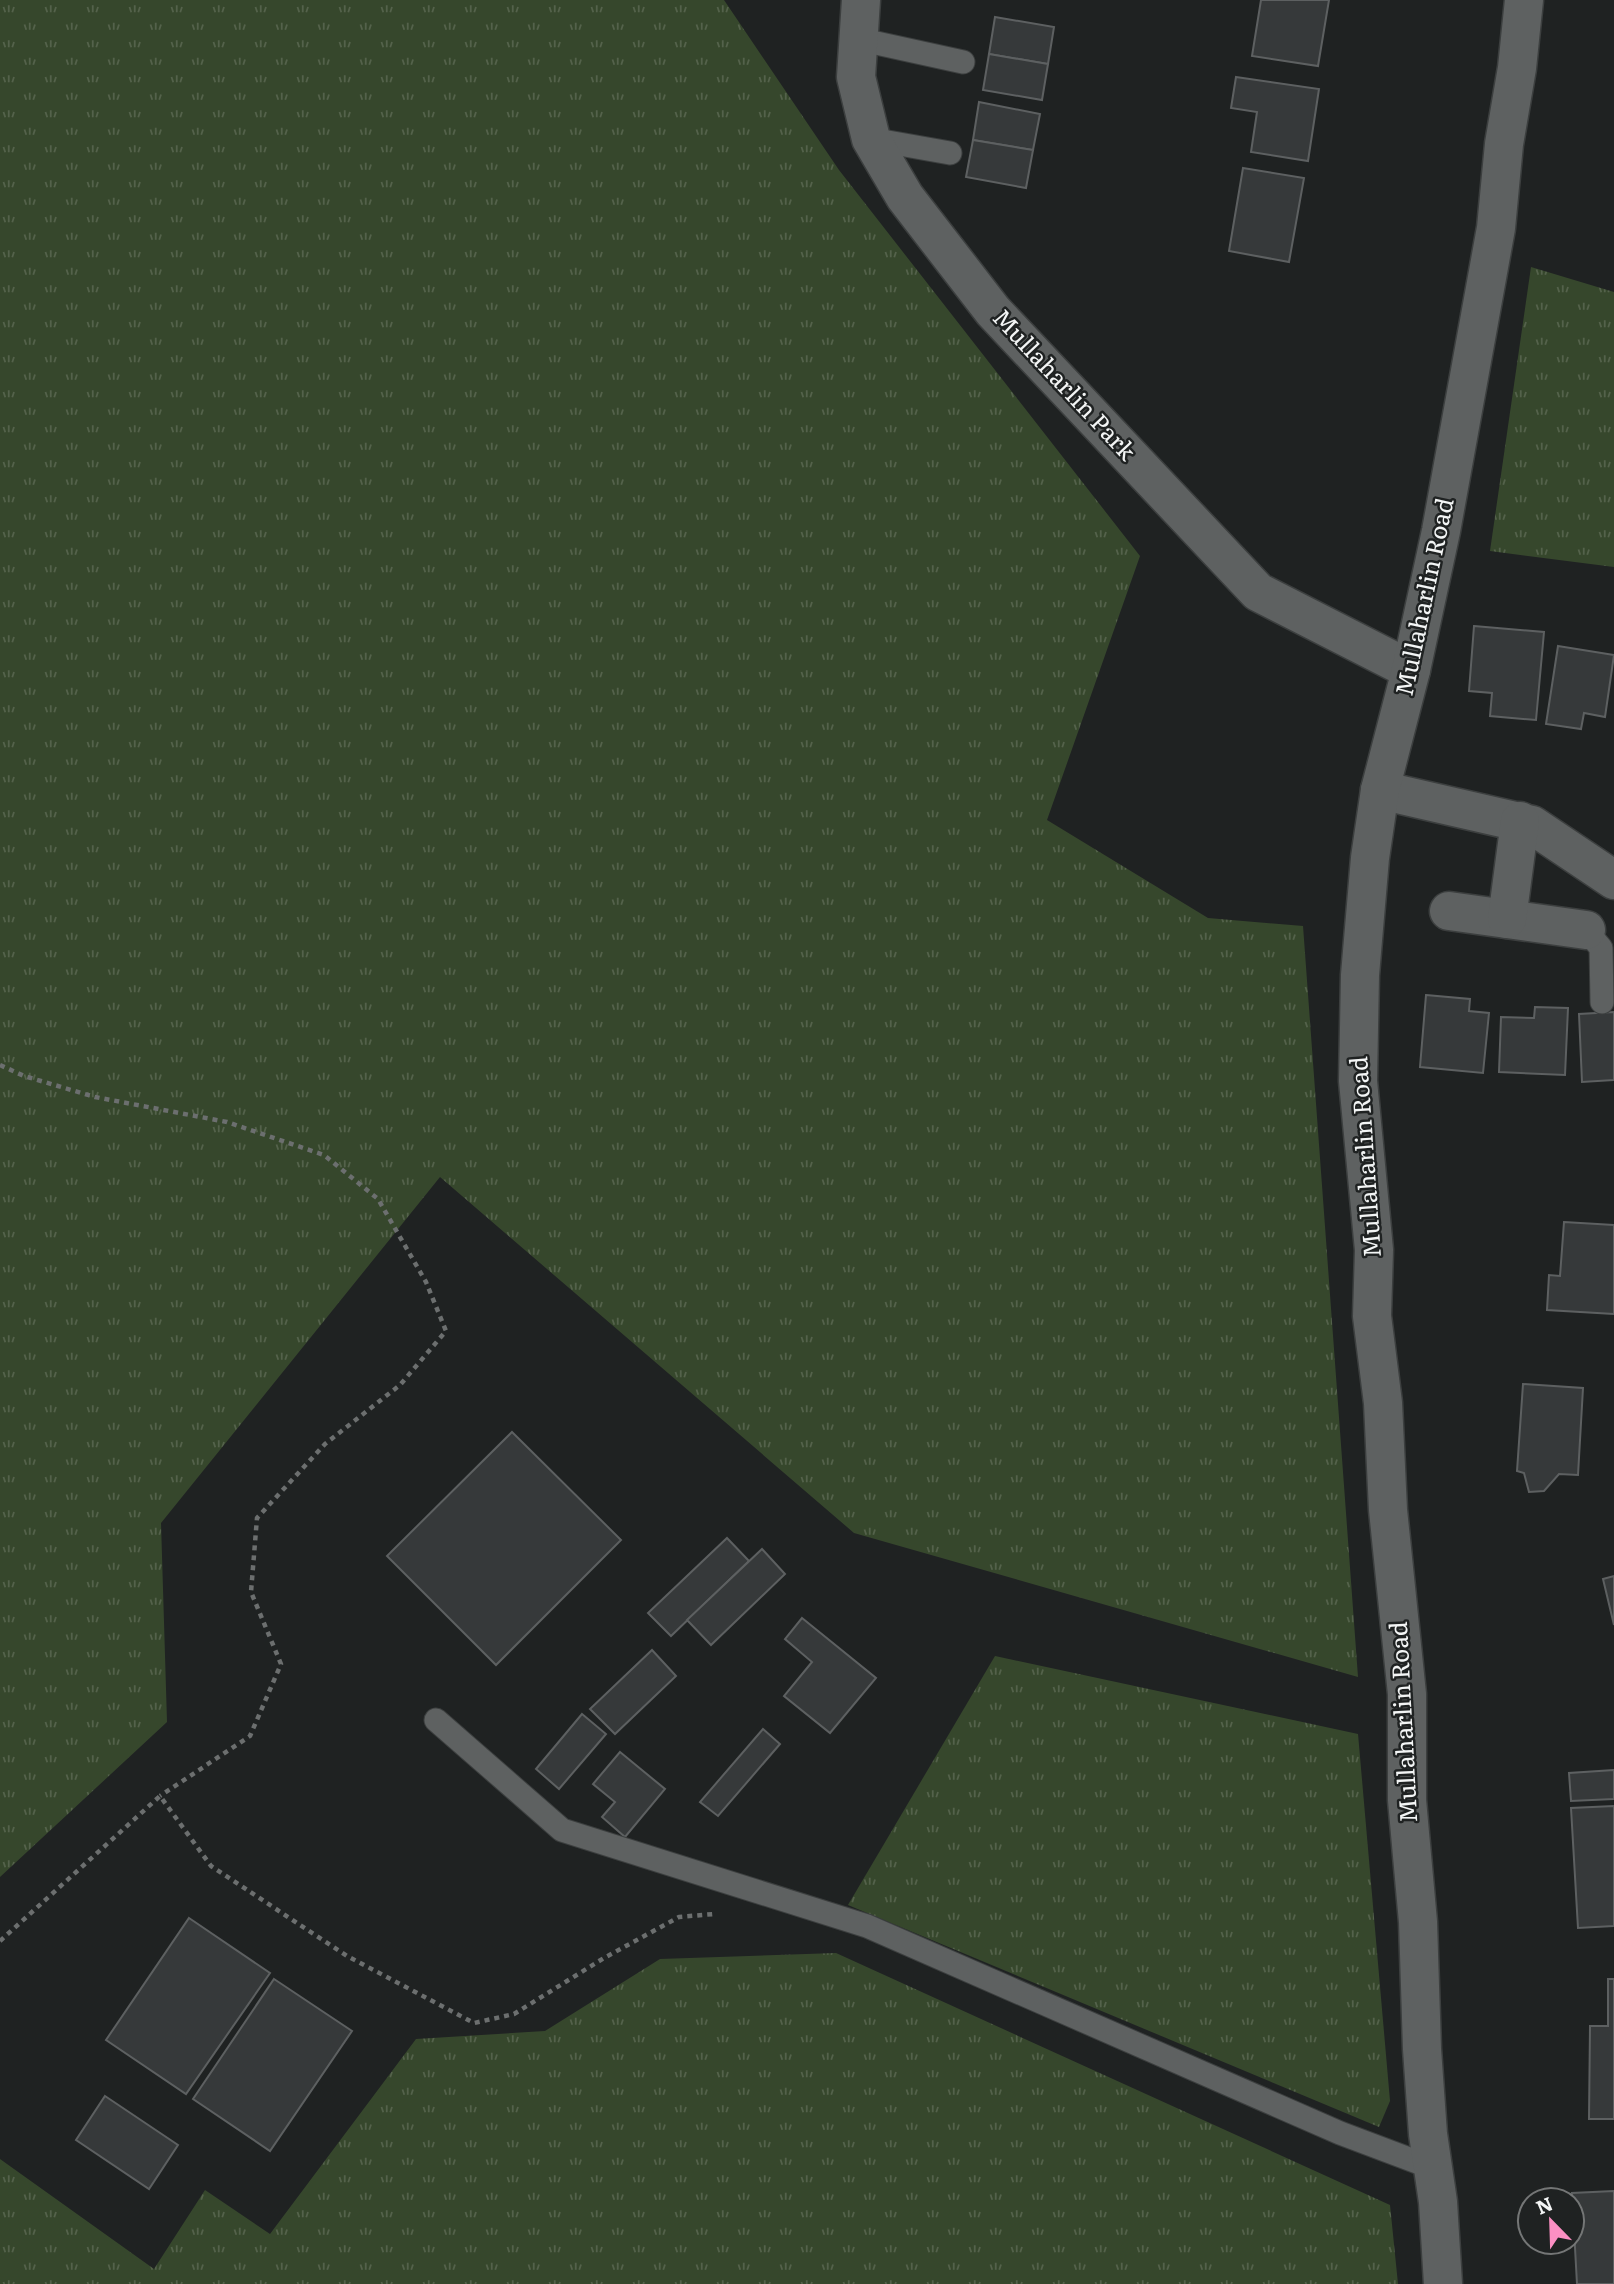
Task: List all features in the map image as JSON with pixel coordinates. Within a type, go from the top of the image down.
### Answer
[{"type":"street","name":"Mullaharlin Park","points":[[861,0],[856,77],[871,139],[905,197],[993,311],[1258,592],[1411,670]]},
{"type":"street","name":"Mullaharlin Road","points":[[1443,2284],[1438,2202],[1423,2062],[1418,1922],[1407,1800],[1407,1694],[1388,1510],[1383,1403],[1372,1316],[1374,1250],[1357,1081],[1362,947],[1370,858],[1380,790],[1411,670],[1441,531],[1496,228],[1504,145],[1517,68],[1524,0]]},
{"type":"street","points":[[1380,790],[1532,825],[1614,880]]},
{"type":"street","points":[[1507,919],[1520,821]]},
{"type":"street","points":[[1449,911],[1586,930]]},
{"type":"lane","points":[[859,39],[963,62]]},
{"type":"lane","points":[[871,139],[950,153]]},
{"type":"lane","points":[[1586,930],[1601,948],[1602,1002]]},
{"type":"lane","points":[[436,1720],[562,1830],[867,1926],[1340,2133],[1433,2168]]},
{"type":"path","points":[[0,1065],[24,1076],[95,1097],[227,1122],[324,1155],[377,1199],[426,1282],[446,1331],[400,1385],[325,1444],[257,1518],[250,1592],[281,1664],[250,1737],[160,1796],[0,1941]]},
{"type":"path","points":[[160,1796],[211,1866],[347,1956],[474,2023],[514,2014],[604,1958],[679,1917],[723,1913]]},
{"type":"green space","points":[[0,0],[724,0],[839,170],[1140,556],[1047,820],[1208,918],[1303,926],[1358,1677],[854,1533],[440,1177],[161,1523],[167,1722],[0,1877]]},
{"type":"green space","points":[[1531,267],[1614,292],[1614,567],[1490,551]]},
{"type":"green space","points":[[995,1656],[1358,1734],[1390,2101],[1379,2127],[848,1905]]},
{"type":"green space","points":[[836,1953],[1390,2205],[1398,2284],[0,2284],[0,2159],[154,2269],[205,2190],[270,2234],[416,2039],[545,2031],[660,1959]]},
{"type":"building","points":[[1261,0],[1329,0],[1318,66],[1252,56]]},
{"type":"building","points":[[995,17],[1054,27],[1048,64],[989,54]]},
{"type":"building","points":[[989,54],[1048,64],[1042,100],[983,90]]},
{"type":"building","points":[[1236,77],[1319,89],[1308,161],[1251,152],[1257,112],[1231,108]]},
{"type":"building","points":[[979,102],[1040,114],[1033,150],[973,140]]},
{"type":"building","points":[[973,140],[1033,150],[1026,188],[966,177]]},
{"type":"building","points":[[1243,168],[1304,178],[1289,262],[1229,251]]},
{"type":"building","points":[[1474,626],[1544,632],[1536,720],[1490,716],[1492,693],[1469,691]]},
{"type":"building","points":[[1558,646],[1614,655],[1605,717],[1584,713],[1581,729],[1546,724]]},
{"type":"building","points":[[1426,995],[1470,999],[1469,1011],[1489,1013],[1483,1073],[1420,1067]]},
{"type":"building","points":[[1535,1007],[1568,1008],[1565,1075],[1499,1072],[1501,1017],[1534,1018]]},
{"type":"building","points":[[1614,1012],[1614,1080],[1582,1082],[1579,1014]]},
{"type":"building","points":[[1564,1222],[1614,1225],[1614,1314],[1547,1310],[1549,1275],[1560,1276]]},
{"type":"building","points":[[1523,1384],[1583,1388],[1578,1475],[1559,1474],[1544,1491],[1529,1492],[1524,1473],[1517,1471]]},
{"type":"building","points":[[512,1432],[621,1540],[496,1665],[387,1556]]},
{"type":"building","points":[[727,1538],[749,1561],[671,1636],[648,1613]]},
{"type":"building","points":[[762,1549],[785,1574],[711,1645],[687,1620]]},
{"type":"building","points":[[1614,1576],[1614,1625],[1603,1579]]},
{"type":"building","points":[[802,1618],[876,1678],[830,1733],[784,1696],[812,1662],[785,1639]]},
{"type":"building","points":[[652,1650],[676,1676],[615,1734],[590,1709]]},
{"type":"building","points":[[582,1714],[606,1734],[559,1789],[536,1769]]},
{"type":"building","points":[[763,1729],[780,1744],[718,1816],[700,1802]]},
{"type":"building","points":[[620,1752],[665,1789],[625,1837],[602,1817],[615,1802],[593,1784]]},
{"type":"building","points":[[1614,1770],[1614,1799],[1571,1801],[1569,1773]]},
{"type":"building","points":[[1614,1806],[1614,1926],[1578,1928],[1571,1808]]},
{"type":"building","points":[[189,1918],[270,1973],[186,2094],[106,2040]]},
{"type":"building","points":[[274,1979],[352,2031],[270,2151],[193,2099]]},
{"type":"building","points":[[1608,1979],[1614,1979],[1614,2119],[1589,2119],[1590,2026],[1608,2026]]},
{"type":"building","points":[[105,2096],[178,2145],[149,2189],[76,2140]]},
{"type":"building","points":[[1614,2191],[1614,2284],[1577,2284],[1575,2256],[1586,2256],[1586,2192]]}]
